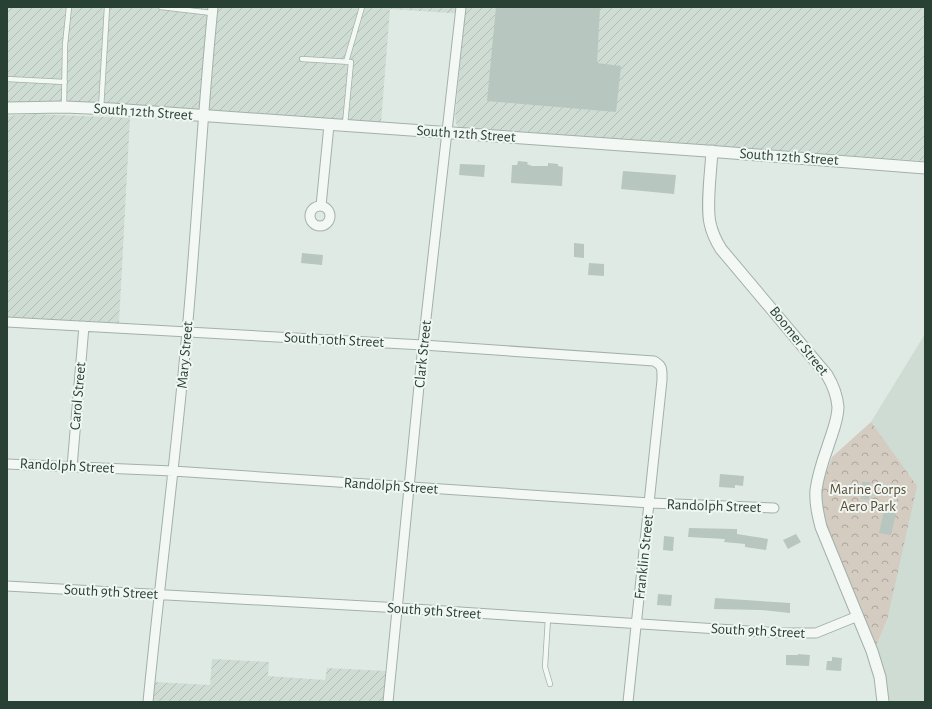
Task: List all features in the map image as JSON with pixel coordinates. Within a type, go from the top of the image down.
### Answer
[{"type":"street","name":"Clark Street","points":[[388,702],[423,345],[461,7]]},
{"type":"street","name":"Mary Street","points":[[148,702],[174,471],[187,332],[203,117],[213,10]]},
{"type":"street","name":"South 12th Street","points":[[7,108],[64,107],[101,109],[712,151],[925,168]]},
{"type":"street","points":[[321,206],[329,125]]},
{"type":"street","name":"Boomer Street","points":[[712,151],[709,222],[716,240],[721,249],[828,375],[833,385],[838,408],[836,420],[818,480],[816,504],[821,527],[872,651],[880,677],[883,702]]},
{"type":"street","name":"South 10th Street","points":[[7,322],[423,345],[654,361],[659,364]]},
{"type":"street","name":"Carol Street","points":[[72,467],[84,326]]},
{"type":"street","name":"Franklin Street","points":[[628,702],[662,380],[662,369],[659,364]]},
{"type":"street","name":"Randolph Street","points":[[7,464],[174,471],[650,503],[774,508]]},
{"type":"street","name":"South 9th Street","points":[[7,586],[398,608],[808,634],[816,633],[858,616]]},
{"type":"lane","points":[[64,107],[65,45],[69,7]]},
{"type":"lane","points":[[101,109],[107,7]]},
{"type":"lane","points":[[161,7],[213,10]]},
{"type":"lane","points":[[346,62],[362,7]]},
{"type":"lane","points":[[302,59],[351,62],[345,126]]},
{"type":"lane","points":[[7,79],[65,82]]},
{"type":"lane","points":[[548,618],[545,667],[550,684]]},
{"type":"shaded area","points":[[7,7],[925,7],[925,161],[464,129],[458,127],[455,117],[465,14],[390,9],[381,123],[82,102],[7,102]]},
{"type":"shaded area","points":[[34,114],[130,118],[119,323],[7,317],[7,116]]},
{"type":"shaded area","points":[[925,334],[925,702],[889,702],[884,668],[876,646],[887,620],[871,422]]},
{"type":"shaded area","points":[[212,659],[269,662],[268,676],[325,680],[327,668],[387,671],[384,702],[153,702],[155,682],[210,685]]},
{"type":"green space","name":"Marine Corps Aero Park","points":[[871,422],[917,486],[887,620],[876,646],[826,526],[822,502],[822,487],[832,457]]},
{"type":"building","points":[[496,7],[600,7],[597,63],[621,66],[616,112],[487,101]]},
{"type":"building","points":[[518,161],[528,162],[527,164],[532,166],[548,166],[548,163],[558,164],[558,166],[563,167],[562,186],[511,183],[512,165],[517,165]]},
{"type":"building","points":[[460,164],[485,165],[484,177],[459,175]]},
{"type":"building","points":[[623,171],[676,175],[674,194],[621,189]]},
{"type":"building","points":[[574,243],[584,244],[584,258],[574,257]]},
{"type":"building","points":[[302,253],[323,255],[322,265],[301,263]]},
{"type":"building","points":[[589,263],[604,264],[604,276],[588,275]]},
{"type":"building","points":[[720,474],[744,476],[743,486],[735,485],[735,488],[719,487]]},
{"type":"building","points":[[862,482],[870,482],[869,500],[861,499]]},
{"type":"building","points":[[884,511],[896,513],[891,535],[879,533]]},
{"type":"building","points":[[689,528],[737,529],[737,534],[768,539],[766,550],[745,547],[745,544],[724,542],[725,539],[688,537]]},
{"type":"building","points":[[796,534],[801,542],[788,549],[783,540]]},
{"type":"building","points":[[664,536],[674,537],[673,551],[663,550]]},
{"type":"building","points":[[658,594],[672,595],[671,606],[657,605]]},
{"type":"building","points":[[715,598],[790,603],[790,613],[761,610],[714,609]]},
{"type":"building","points":[[786,655],[810,655],[809,666],[786,665]]},
{"type":"building","points":[[832,657],[842,658],[841,671],[826,670],[827,661],[832,661]]}]
